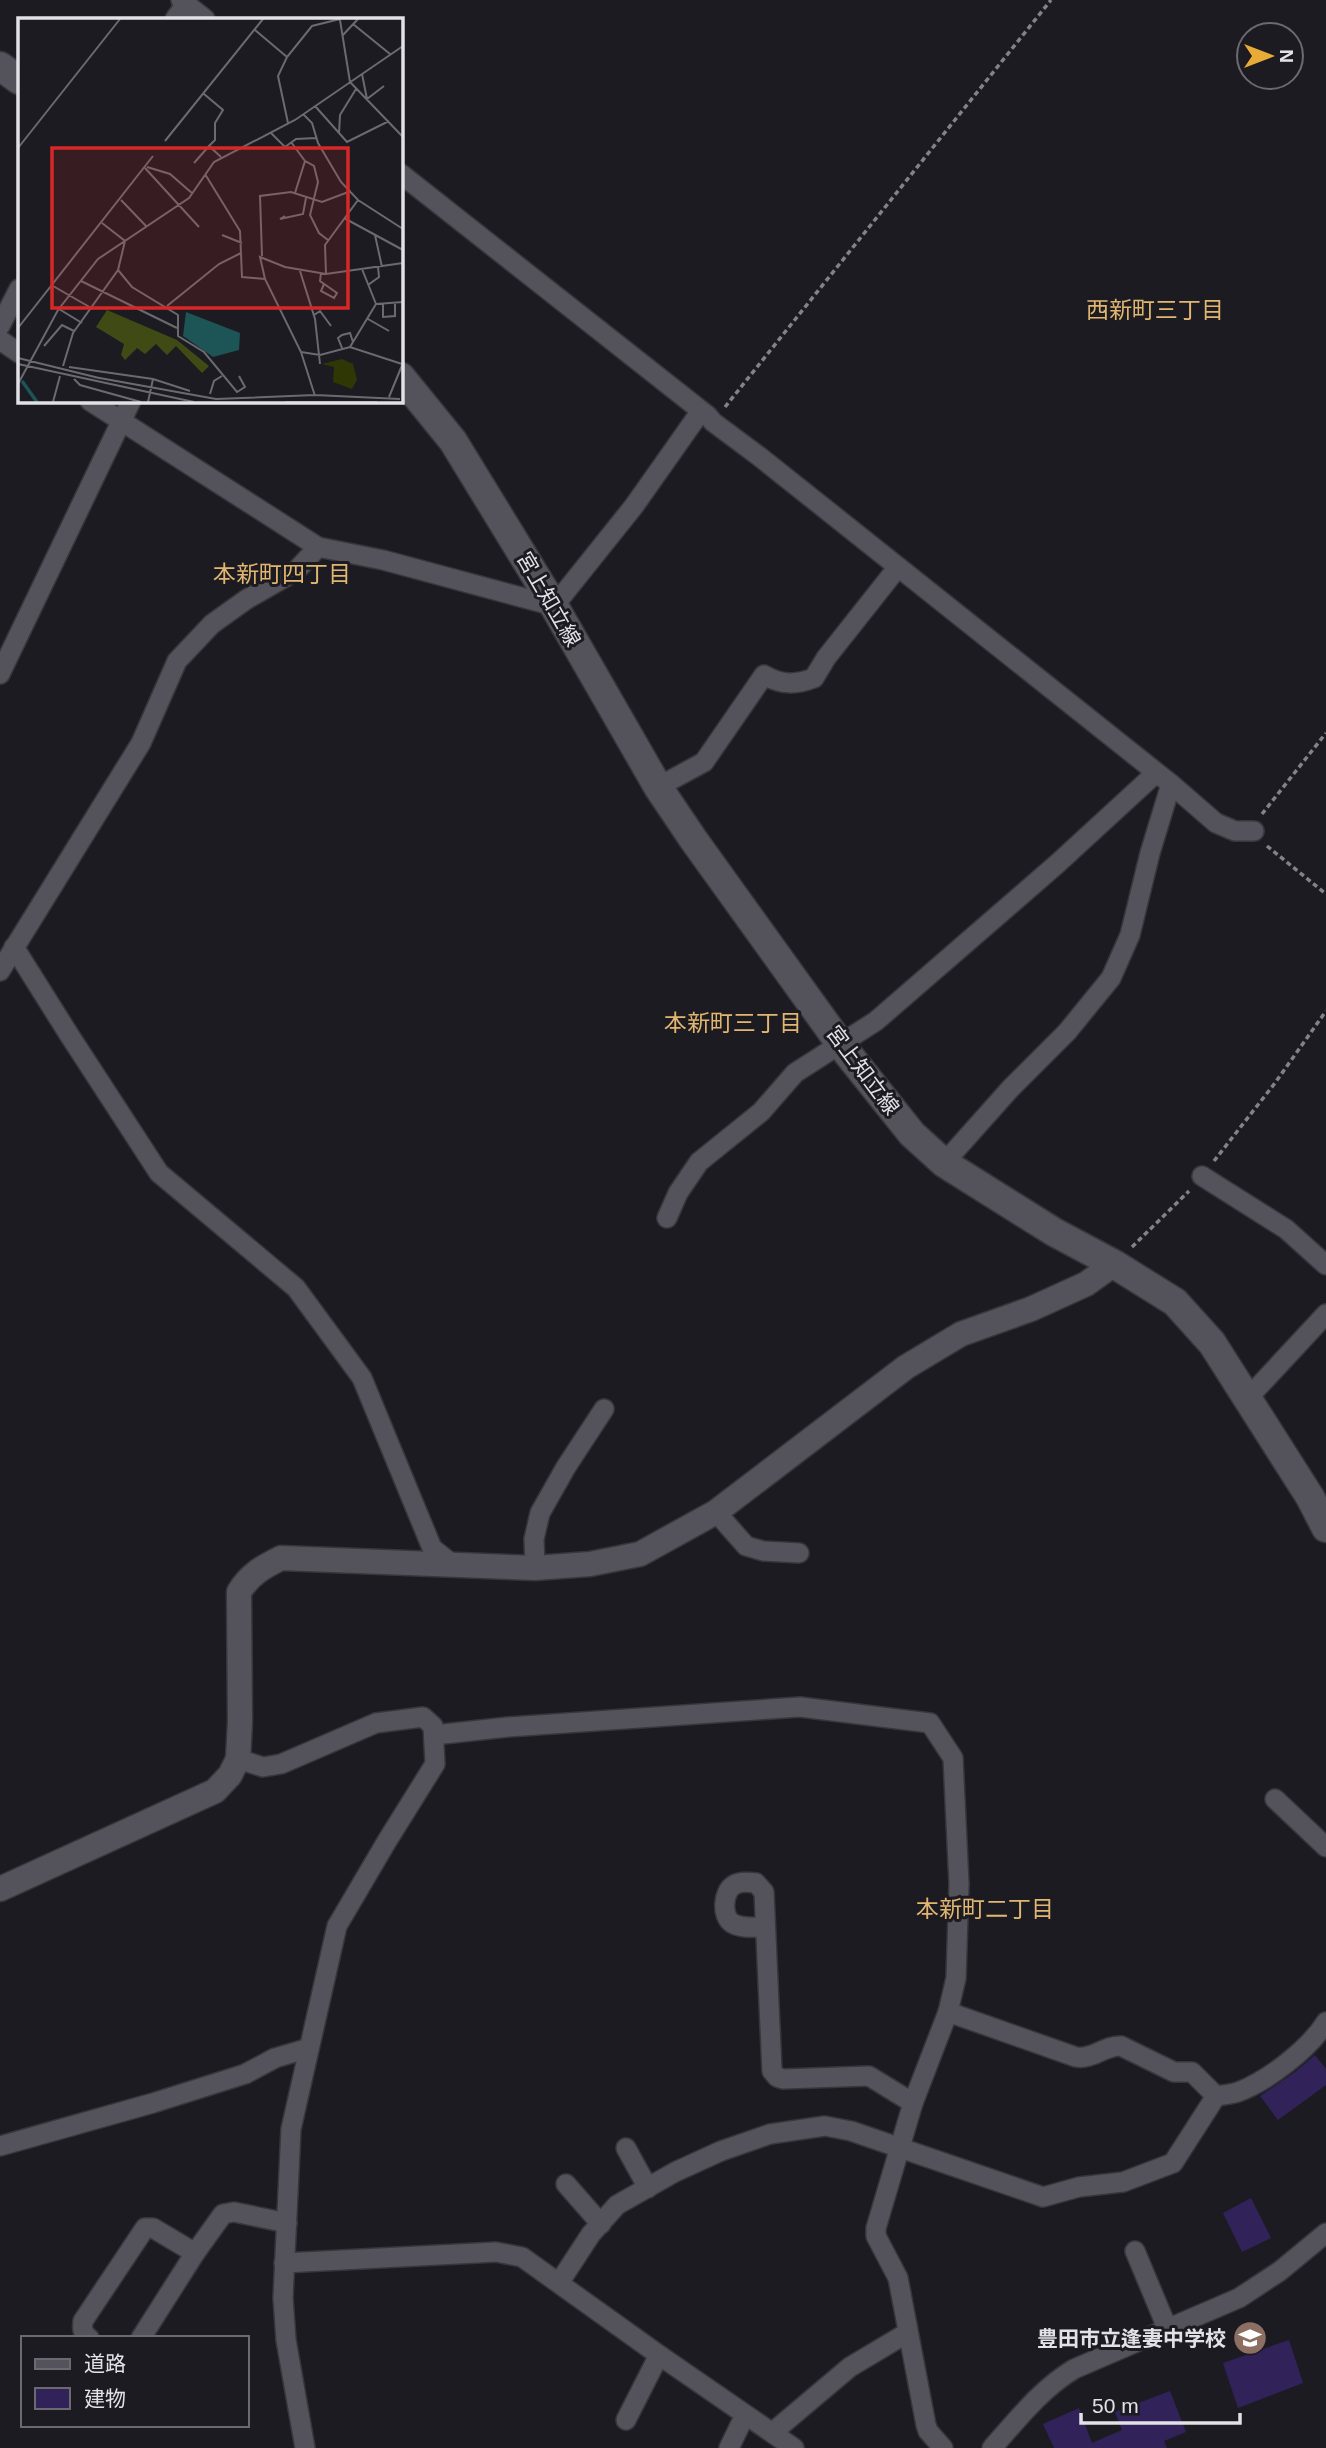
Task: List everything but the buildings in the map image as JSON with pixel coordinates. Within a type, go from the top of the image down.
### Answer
[{"type":"main road","points":[[0,66],[18,79]]},
{"type":"main road","name":"宮上知立線","points":[[402,378],[453,441],[554,606],[658,787],[842,1044],[912,1134],[944,1163],[1175,1302],[1212,1343],[1247,1399],[1318,1494],[1326,1528]]},
{"type":"street","points":[[181,8],[203,18]]},
{"type":"street","points":[[402,175],[760,457],[1216,823],[1235,831],[1254,831]]},
{"type":"street","points":[[0,326],[18,291]]},
{"type":"street","points":[[0,341],[18,352]]},
{"type":"street","points":[[92,402],[318,547],[383,560],[554,606],[707,417]]},
{"type":"street","points":[[0,674],[130,402]]},
{"type":"street","points":[[0,971],[141,743],[177,661],[212,624],[247,599],[296,571],[318,547]]},
{"type":"street","points":[[658,787],[704,762],[764,676],[792,684],[814,678],[826,658],[898,567]]},
{"type":"street","points":[[667,1218],[678,1194],[699,1162],[761,1112],[795,1073],[876,1021],[1163,778]]},
{"type":"street","points":[[944,1163],[1067,1032],[1111,978],[1130,935],[1150,853],[1163,778]]},
{"type":"street","points":[[14,947],[159,1172],[296,1289],[362,1378],[432,1548],[452,1564]]},
{"type":"street","points":[[1202,1176],[1286,1229],[1326,1265]]},
{"type":"street","points":[[0,1889],[215,1791],[230,1775],[237,1759],[240,1722],[239,1592],[256,1571],[281,1558],[535,1568],[590,1564],[640,1554],[716,1513],[905,1367],[961,1334],[1031,1309],[1076,1289],[1114,1264]]},
{"type":"street","points":[[1247,1399],[1326,1314]]},
{"type":"street","points":[[535,1568],[534,1539],[540,1513],[604,1409]]},
{"type":"street","points":[[716,1513],[747,1546],[774,1553],[799,1553]]},
{"type":"street","points":[[434,1735],[508,1727],[800,1707],[930,1723],[953,1758],[958,1884],[956,1978],[948,2012],[913,2103],[876,2228],[876,2236],[898,2278],[926,2425],[943,2448]]},
{"type":"street","points":[[237,1759],[263,1767],[281,1764],[376,1723],[424,1717],[433,1726],[435,1764],[337,1926],[291,2129],[284,2263],[286,2340],[305,2448]]},
{"type":"street","points":[[1275,1799],[1326,1847]]},
{"type":"street","points":[[765,1927],[772,2071],[777,2077],[869,2076],[913,2103]]},
{"type":"street","points":[[948,2012],[1085,2059],[1113,2046],[1121,2046],[1174,2072],[1192,2072],[1216,2095],[1237,2093],[1273,2072],[1312,2042],[1326,2022]]},
{"type":"street","points":[[0,2147],[245,2074],[275,2058],[309,2048]]},
{"type":"street","points":[[559,2283],[591,2234],[617,2205],[721,2151],[770,2134],[825,2126],[851,2131],[1043,2197],[1079,2187],[1123,2182],[1173,2163],[1216,2095]]},
{"type":"street","points":[[626,2148],[648,2188]]},
{"type":"street","points":[[566,2183],[601,2224]]},
{"type":"street","points":[[142,2336],[223,2214],[234,2212],[287,2223]]},
{"type":"street","points":[[86,2336],[82,2328],[83,2321],[145,2228],[153,2228],[195,2253]]},
{"type":"street","points":[[992,2448],[1042,2391],[1055,2381],[1074,2369],[1239,2298],[1280,2271],[1326,2233]]},
{"type":"street","points":[[1135,2251],[1168,2330]]},
{"type":"street","points":[[284,2263],[514,2253],[794,2448]]},
{"type":"street","points":[[773,2432],[850,2367],[907,2333]]},
{"type":"street","points":[[626,2420],[659,2355]]},
{"type":"street","points":[[729,2448],[745,2415]]},
{"type":"path","points":[[707,417],[1051,0]]},
{"type":"path","points":[[1326,733],[1259,818],[1254,831],[1260,840],[1326,894]]},
{"type":"path","points":[[1114,1264],[1165,1216],[1202,1176],[1275,1083],[1326,1011]]},
{"type":"place","name":"豊田市立逢妻中学校","points":[[1250,2338]]},
{"type":"district","name":"西新町三丁目","points":[[1155,310]]},
{"type":"district","name":"本新町四丁目","points":[[282,574]]},
{"type":"district","name":"本新町三丁目","points":[[733,1023]]},
{"type":"district","name":"本新町二丁目","points":[[985,1909]]}]
